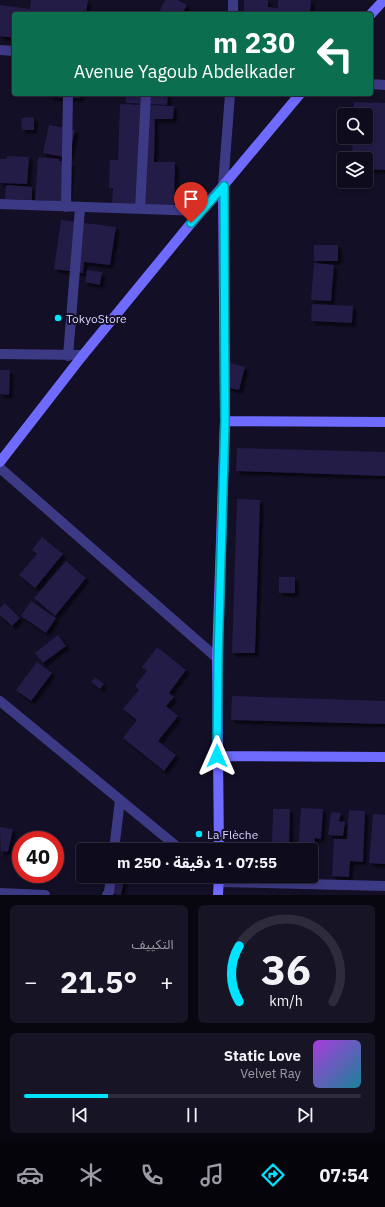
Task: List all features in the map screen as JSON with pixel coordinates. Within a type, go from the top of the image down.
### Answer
[{"type":"street","points":[[233,0],[233,12]]},
{"type":"street","points":[[373,12],[384,0]]},
{"type":"street","points":[[0,50],[12,51]]},
{"type":"street","points":[[373,84],[385,85]]},
{"type":"street","points":[[66,207],[68,96]]},
{"type":"street","points":[[140,209],[146,96]]},
{"type":"street","points":[[219,843],[217,756],[218,658],[225,421],[224,186],[230,96]]},
{"type":"street","points":[[0,462],[83,355],[201,211],[224,186],[298,96]]},
{"type":"street","points":[[0,204],[80,208],[201,211]]},
{"type":"street","points":[[68,356],[80,208]]},
{"type":"street","points":[[0,354],[83,355]]},
{"type":"street","points":[[225,421],[385,422]]},
{"type":"street","points":[[0,468],[218,658]]},
{"type":"street","points":[[0,701],[172,843]]},
{"type":"street","points":[[217,756],[385,757]]},
{"type":"street","points":[[115,843],[120,800]]},
{"type":"street","points":[[107,895],[110,883]]},
{"type":"street","points":[[217,883],[218,895]]},
{"type":"street","points":[[318,883],[385,886]]},
{"type":"street","points":[[0,893],[45,895]]},
{"type":"building","points":[[31,0],[88,0],[86,12],[12,12],[12,38],[0,36],[0,5],[30,9]]},
{"type":"building","points":[[165,0],[177,0],[187,5],[183,12],[159,12]]},
{"type":"building","points":[[244,0],[268,0],[268,7],[278,8],[278,0],[311,0],[310,12],[244,12]]},
{"type":"building","points":[[80,96],[80,98],[50,97]]},
{"type":"building","points":[[126,96],[168,96],[167,105],[126,103]]},
{"type":"building","points":[[354,102],[385,103],[385,170],[373,169],[373,152],[352,152],[353,144],[373,144],[373,108],[354,108]]},
{"type":"building","points":[[120,104],[174,106],[173,119],[155,119],[154,162],[175,162],[174,206],[112,204],[113,188],[109,188],[110,160],[118,160]]},
{"type":"building","points":[[34,117],[34,130],[22,130],[21,118]]},
{"type":"building","points":[[49,125],[75,130],[69,158],[43,153]]},
{"type":"building","points":[[7,156],[29,157],[27,184],[0,183],[0,159],[6,159]]},
{"type":"building","points":[[38,157],[71,162],[68,202],[35,200]]},
{"type":"building","points":[[6,185],[32,187],[32,200],[5,199]]},
{"type":"building","points":[[61,220],[116,227],[110,265],[84,262],[83,273],[54,269]]},
{"type":"building","points":[[314,245],[338,245],[338,261],[314,261]]},
{"type":"building","points":[[314,263],[334,265],[331,301],[311,300]]},
{"type":"building","points":[[87,270],[102,272],[100,285],[85,282]]},
{"type":"building","points":[[312,304],[353,306],[352,323],[311,321]]},
{"type":"building","points":[[227,362],[245,367],[239,390],[221,386]]},
{"type":"building","points":[[0,370],[10,370],[9,395],[0,394]]},
{"type":"building","points":[[237,448],[385,452],[385,476],[236,471]]},
{"type":"building","points":[[237,499],[260,500],[255,653],[232,653]]},
{"type":"building","points":[[42,537],[63,554],[35,588],[19,575],[37,554],[32,550]]},
{"type":"building","points":[[66,561],[86,578],[55,616],[34,598]]},
{"type":"building","points":[[279,577],[295,577],[295,593],[279,593]]},
{"type":"building","points":[[31,601],[56,618],[46,633],[21,616]]},
{"type":"building","points":[[5,603],[20,618],[12,626],[0,615],[0,608]]},
{"type":"building","points":[[58,635],[66,646],[43,663],[35,653]]},
{"type":"building","points":[[157,647],[186,670],[169,693],[174,697],[166,706],[178,716],[158,741],[176,755],[164,771],[123,738],[137,720],[123,709],[139,690],[135,686],[147,671],[142,667]]},
{"type":"building","points":[[37,662],[52,673],[31,701],[16,690]]},
{"type":"building","points":[[95,677],[104,684],[100,689],[91,682]]},
{"type":"building","points":[[232,696],[385,701],[385,724],[231,720]]},
{"type":"building","points":[[301,808],[323,809],[321,839],[315,838],[315,843],[298,843]]},
{"type":"building","points":[[273,809],[290,809],[289,843],[272,843]]},
{"type":"building","points":[[349,810],[365,811],[363,862],[350,861],[349,877],[332,876],[334,839],[347,839]]},
{"type":"building","points":[[331,812],[341,813],[339,821],[345,822],[343,836],[328,835]]},
{"type":"building","points":[[373,814],[385,815],[385,864],[369,863]]},
{"type":"building","points":[[0,827],[13,829],[8,852],[2,851],[1,858]]},
{"type":"building","points":[[108,883],[124,883],[121,895],[106,893]]},
{"type":"place","name":"TokyoStore","points":[[58,318]]},
{"type":"place","name":"La Flèche","points":[[199,834]]},
{"type":"route","points":[[191,223],[224,186],[225,421],[218,658],[217,756]]}]
